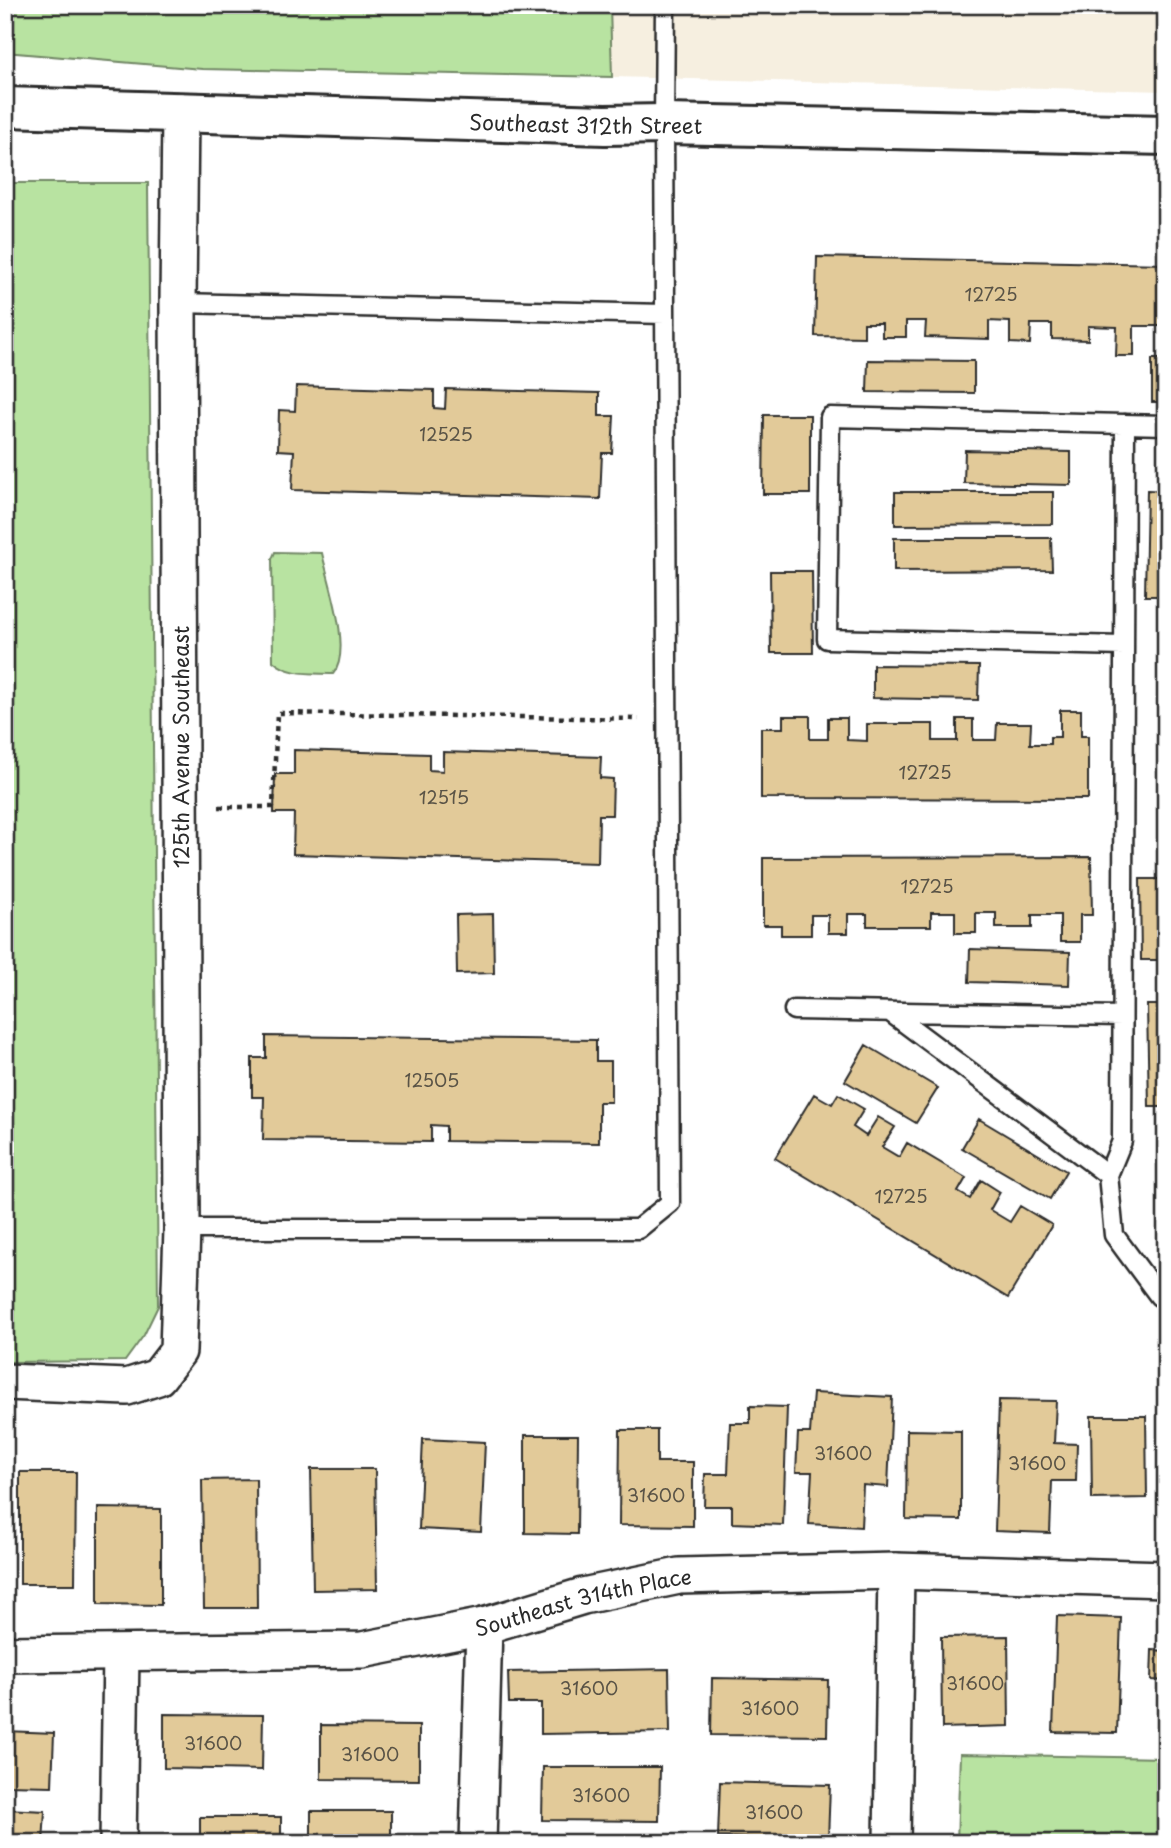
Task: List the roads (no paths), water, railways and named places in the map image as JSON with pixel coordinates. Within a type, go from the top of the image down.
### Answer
[{"type":"main road","name":"Southeast 312th Street","points":[[5,107],[591,124],[1166,135]]},
{"type":"street","name":"125th Avenue Southeast","points":[[5,1382],[127,1387],[158,1377],[178,1352],[181,1229],[178,303],[180,111]]},
{"type":"street","name":"Southeast 314th Place","points":[[5,1654],[362,1650],[484,1626],[583,1596],[679,1576],[896,1571],[1166,1579]]},
{"type":"street","points":[[892,1843],[896,1571]]},
{"type":"street","points":[[478,1843],[484,1626]]},
{"type":"street","points":[[118,1843],[121,1654]]},
{"type":"lane","points":[[181,1229],[638,1229],[670,1203],[665,5]]},
{"type":"lane","points":[[178,303],[665,314]]},
{"type":"lane","points":[[1124,646],[827,639],[830,417],[1166,425]]},
{"type":"lane","points":[[1125,424],[1122,1141],[1108,1175],[1114,1235],[1159,1296],[1166,1300]]},
{"type":"lane","points":[[794,1010],[1122,1016]]},
{"type":"lane","points":[[890,1012],[1108,1175]]}]
